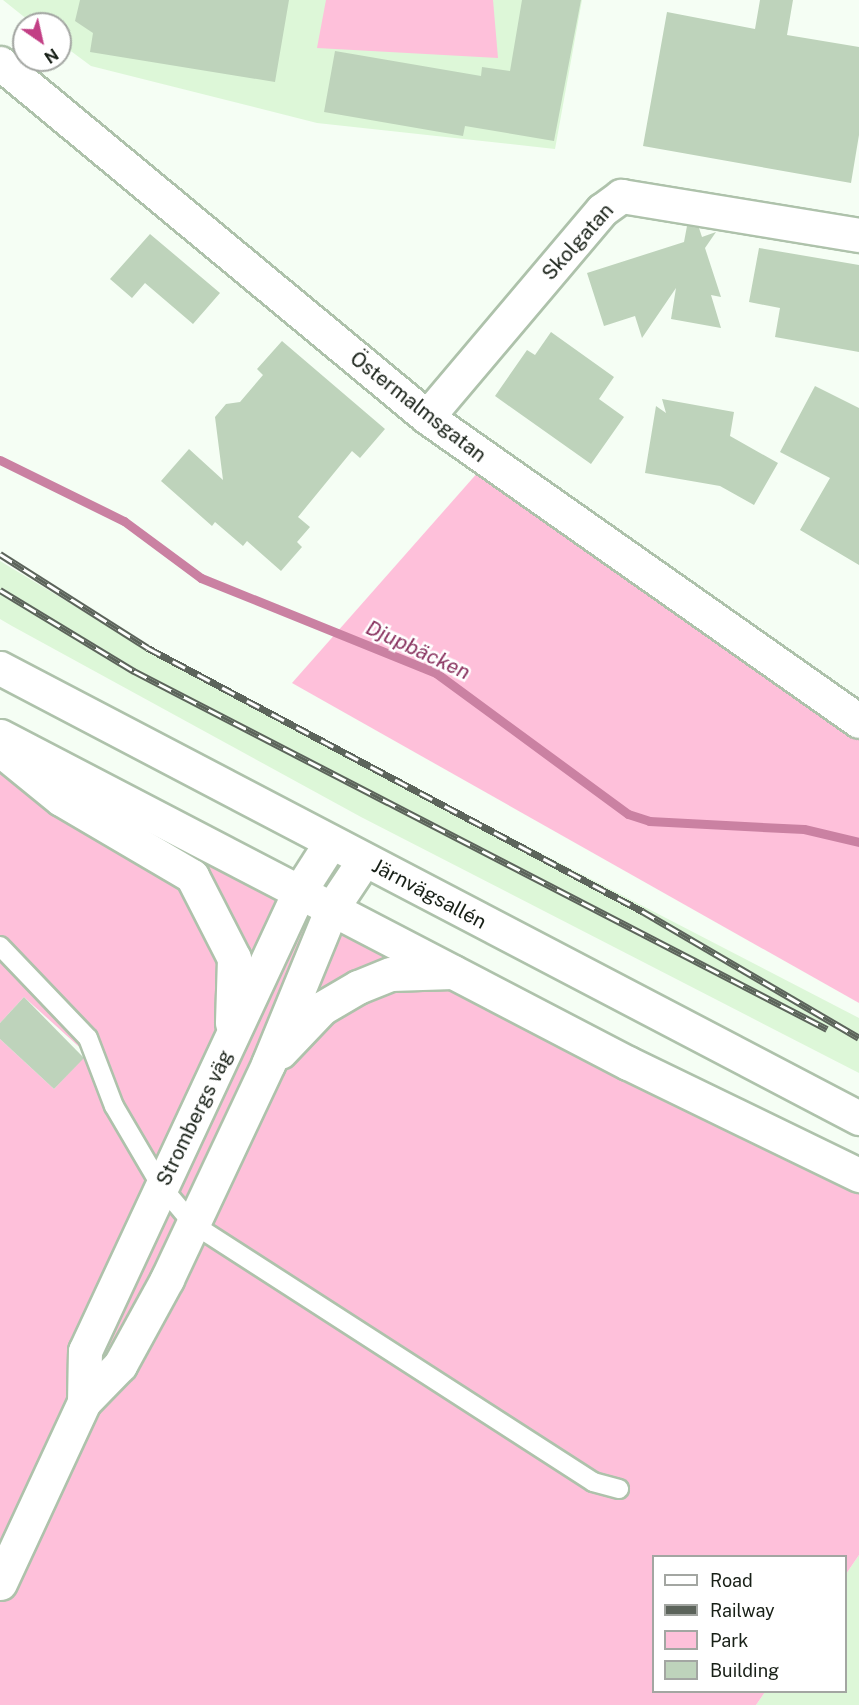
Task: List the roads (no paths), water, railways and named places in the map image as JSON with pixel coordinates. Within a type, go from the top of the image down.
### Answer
[{"type":"street","name":"Östermalmsgatan","points":[[0,63],[427,417],[859,721]]},
{"type":"street","name":"Skolgatan","points":[[427,417],[602,210],[621,196],[859,235]]},
{"type":"street","name":"Järnvägsallén","points":[[0,668],[859,1118]]},
{"type":"street","points":[[0,736],[455,972],[859,1175]]},
{"type":"street","points":[[0,750],[61,799],[192,876],[234,958],[231,1048]]},
{"type":"street","name":"Strombergs väg","points":[[84,1402],[85,1351],[161,1186],[231,1048],[299,892],[331,842]]},
{"type":"street","name":"Strombergs väg","points":[[0,1583],[84,1402],[120,1365],[193,1224],[268,1064],[332,908],[364,860]]},
{"type":"street","points":[[268,1064],[322,1008],[358,987],[391,974],[455,972]]},
{"type":"lane","points":[[0,946],[88,1038],[114,1106],[161,1186],[193,1224],[593,1482],[619,1489]]},
{"type":"waterway","name":"Djupbäcken","points":[[0,460],[124,521],[201,578],[436,673],[628,814],[649,821],[804,829],[859,842]]},
{"type":"railway","points":[[0,554],[148,648],[642,911],[859,1038]]},
{"type":"railway","points":[[0,590],[134,671],[827,1029]]}]
